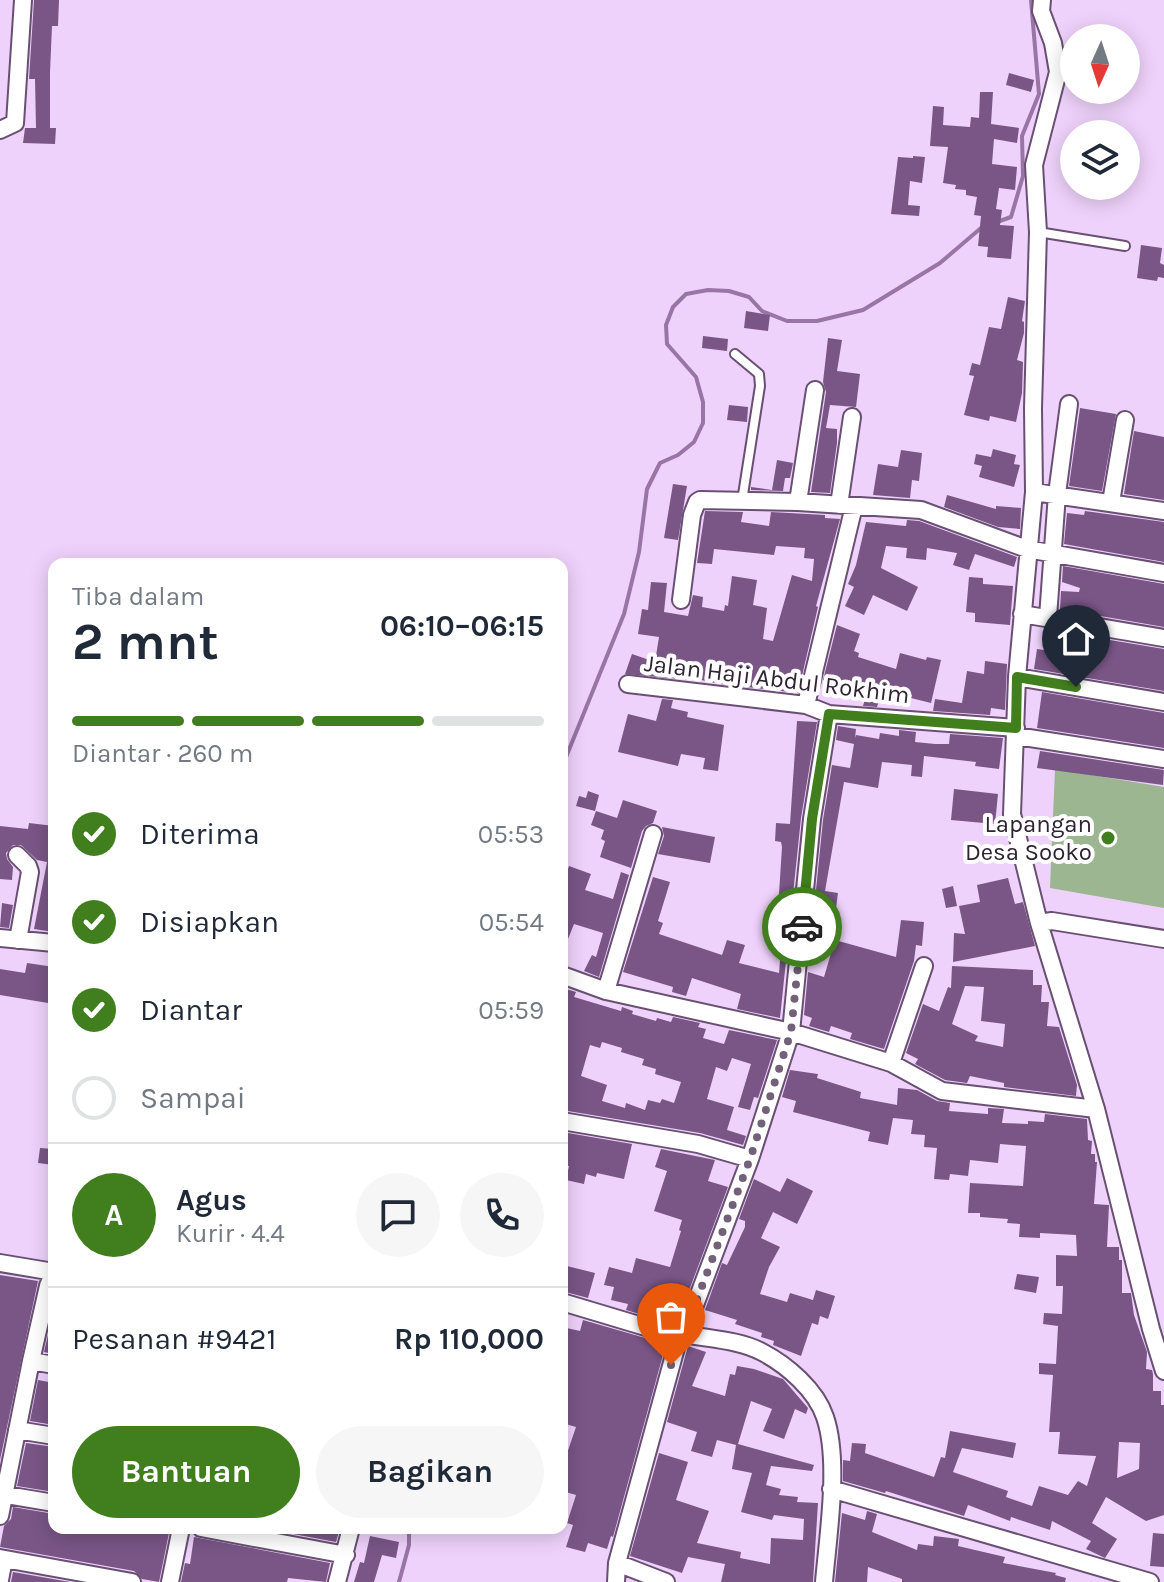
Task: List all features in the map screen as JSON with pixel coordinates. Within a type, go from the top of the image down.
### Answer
[{"type":"street","points":[[0,130],[15,123],[23,0]]},
{"type":"street","points":[[1042,0],[1041,11],[1053,43],[1058,72],[1034,165],[1038,232],[1033,395],[1034,492],[1017,677],[1012,814],[1039,923],[1096,1109],[1164,1371]]},
{"type":"street","points":[[798,502],[815,390]]},
{"type":"street","points":[[1048,617],[1057,494],[1069,404]]},
{"type":"street","points":[[806,705],[847,506],[852,417]]},
{"type":"street","points":[[1111,502],[1125,420]]},
{"type":"street","points":[[1034,492],[1164,511]]},
{"type":"street","points":[[681,600],[692,515],[697,502],[798,502],[921,510],[1027,549],[1164,573]]},
{"type":"street","points":[[1022,614],[1164,638]]},
{"type":"street","points":[[1017,677],[1164,702]]},
{"type":"street","name":"Jalan Haji Abdul Rokhim","points":[[628,684],[806,705],[829,714],[1016,732],[1164,759]]},
{"type":"street","points":[[616,1582],[617,1563],[682,1335],[750,1159],[791,1032],[812,819],[829,714]]},
{"type":"street","points":[[606,991],[653,834]]},
{"type":"street","points":[[17,855],[30,872],[18,940]]},
{"type":"street","points":[[1039,923],[1052,921],[1164,939]]},
{"type":"street","points":[[0,938],[48,942]]},
{"type":"street","points":[[891,1063],[924,966]]},
{"type":"street","points":[[568,977],[606,991],[791,1032],[891,1063],[942,1091],[1096,1109]]},
{"type":"street","points":[[568,1122],[698,1144],[750,1159]]},
{"type":"street","points":[[0,1263],[48,1277]]},
{"type":"street","points":[[0,1516],[31,1361],[48,1298]]},
{"type":"street","points":[[568,1304],[682,1335],[762,1351],[794,1374],[813,1395],[824,1414],[831,1437],[831,1489],[824,1582]]},
{"type":"street","points":[[31,1361],[48,1364]]},
{"type":"street","points":[[17,1430],[48,1435]]},
{"type":"street","points":[[831,1489],[1150,1582]]},
{"type":"street","points":[[2,1494],[48,1502]]},
{"type":"street","points":[[170,1582],[180,1534]]},
{"type":"street","points":[[233,1534],[346,1555]]},
{"type":"street","points":[[337,1582],[350,1534]]},
{"type":"street","points":[[0,1580],[2,1558],[132,1582]]},
{"type":"street","points":[[617,1563],[666,1582]]},
{"type":"lane","points":[[1038,232],[1125,246]]},
{"type":"lane","points":[[735,354],[759,374],[760,386],[741,502]]},
{"type":"green space","name":"Lapangan Desa Sooko","points":[[1055,769],[1164,787],[1164,908],[1050,888]]},
{"type":"building","points":[[34,0],[59,0],[58,26],[52,26],[50,72],[50,128],[56,128],[55,144],[23,143],[25,128],[36,128],[35,79],[29,79]]},
{"type":"building","points":[[1009,73],[1034,80],[1031,92],[1006,85]]},
{"type":"building","points":[[980,92],[993,92],[991,124],[1019,128],[1017,143],[994,139],[992,164],[1017,167],[1015,190],[999,188],[996,209],[1002,210],[1000,225],[1014,226],[1011,259],[987,257],[988,247],[978,246],[981,216],[974,215],[977,197],[966,195],[966,190],[955,189],[956,185],[943,183],[948,147],[930,146],[933,106],[944,107],[943,125],[970,127],[971,117],[979,118]]},
{"type":"building","points":[[898,157],[925,157],[922,183],[910,181],[908,205],[920,206],[919,216],[891,214]]},
{"type":"building","points":[[1141,245],[1162,248],[1160,263],[1164,265],[1164,278],[1158,277],[1157,281],[1137,278]]},
{"type":"building","points":[[1008,297],[1025,301],[1024,333],[1017,360],[1023,362],[1022,393],[1016,422],[990,416],[989,421],[964,415],[974,376],[969,375],[972,363],[980,365],[989,327],[1001,329]]},
{"type":"building","points":[[746,311],[770,315],[768,331],[744,328]]},
{"type":"building","points":[[703,336],[728,339],[727,351],[702,348]]},
{"type":"building","points":[[828,338],[842,340],[837,371],[860,374],[856,407],[830,405],[826,428],[837,429],[837,443],[830,493],[811,492],[826,392],[823,382]]},
{"type":"building","points":[[729,405],[748,407],[747,422],[727,420]]},
{"type":"building","points":[[1080,408],[1116,414],[1102,491],[1069,486]]},
{"type":"building","points":[[1134,431],[1164,437],[1164,500],[1124,494]]},
{"type":"building","points":[[993,449],[1016,455],[1014,464],[1020,465],[1014,487],[979,477],[982,466],[974,464],[976,454],[991,457]]},
{"type":"building","points":[[901,450],[922,453],[919,481],[912,480],[910,498],[873,495],[878,464],[898,467]]},
{"type":"building","points":[[777,460],[793,463],[790,478],[785,478],[783,491],[751,490],[751,487],[772,490]]},
{"type":"building","points":[[673,484],[687,486],[678,540],[664,538]]},
{"type":"building","points":[[947,495],[996,509],[996,506],[1021,508],[1020,529],[998,527],[944,507]]},
{"type":"building","points":[[705,511],[743,512],[741,522],[769,526],[771,512],[825,515],[825,518],[840,519],[816,606],[798,693],[692,678],[625,674],[632,654],[655,662],[659,637],[638,634],[642,609],[648,610],[651,582],[667,583],[664,612],[688,616],[693,595],[703,597],[702,607],[724,611],[725,605],[728,606],[732,576],[757,580],[753,605],[767,608],[763,639],[773,641],[792,575],[812,581],[814,559],[804,558],[805,548],[776,546],[774,555],[714,549],[712,564],[697,563]]},
{"type":"building","points":[[1085,511],[1164,522],[1164,562],[1064,544],[1067,513],[1084,515]]},
{"type":"building","points":[[907,520],[919,521],[1017,557],[1014,567],[975,554],[969,570],[953,565],[957,553],[927,548],[926,560],[906,558],[907,548],[886,546],[881,568],[918,587],[907,611],[873,595],[864,615],[845,606],[854,587],[848,584],[866,522],[906,526]]},
{"type":"building","points":[[1063,566],[1164,584],[1164,627],[1060,609],[1061,591],[1079,592],[1080,588],[1062,582]]},
{"type":"building","points":[[969,577],[983,578],[983,584],[1013,586],[1010,625],[975,622],[975,613],[966,612]]},
{"type":"building","points":[[837,625],[860,634],[854,651],[859,653],[858,657],[896,669],[900,653],[926,660],[927,657],[941,660],[931,703],[883,688],[877,707],[863,706],[866,696],[823,680]]},
{"type":"building","points":[[1068,633],[1164,649],[1164,691],[1034,669],[1037,649],[1065,653]]},
{"type":"building","points":[[985,661],[1007,664],[1005,710],[991,708],[990,715],[933,711],[935,699],[962,703],[967,671],[984,674]]},
{"type":"building","points":[[1042,692],[1164,713],[1164,748],[1037,728]]},
{"type":"building","points":[[662,699],[673,700],[671,708],[688,712],[687,717],[724,725],[718,771],[703,769],[705,758],[681,754],[678,766],[618,752],[628,714],[656,721]]},
{"type":"building","points":[[797,721],[817,722],[801,818],[780,1018],[737,1009],[741,994],[692,978],[686,996],[672,992],[673,987],[623,972],[653,877],[670,882],[658,921],[663,923],[659,934],[722,955],[727,940],[745,945],[739,963],[779,973],[783,925],[777,925],[782,847],[781,842],[775,841],[776,823],[790,824]]},
{"type":"building","points":[[838,726],[856,729],[855,738],[856,735],[879,739],[880,733],[899,736],[899,730],[916,732],[915,742],[935,744],[949,744],[950,734],[1003,738],[999,769],[975,766],[976,762],[924,756],[922,777],[911,776],[912,765],[882,762],[878,788],[844,782],[825,891],[838,893],[834,923],[813,920],[832,765],[850,768],[854,744],[836,740]]},
{"type":"building","points":[[1040,751],[1164,770],[1163,785],[1037,768]]},
{"type":"building","points":[[954,789],[998,794],[995,824],[951,820]]},
{"type":"building","points":[[588,791],[599,795],[595,811],[576,806],[579,796],[586,798]]},
{"type":"building","points":[[623,800],[657,811],[653,823],[642,831],[631,868],[600,857],[605,841],[601,839],[604,830],[591,825],[596,811],[617,818]]},
{"type":"building","points":[[29,823],[48,825],[48,931],[34,929],[47,862],[37,860],[21,845],[13,845],[6,853],[13,867],[12,880],[0,879],[0,826],[28,829]]},
{"type":"building","points":[[662,827],[715,837],[710,863],[658,854],[664,836]]},
{"type":"building","points":[[569,866],[591,874],[585,890],[613,899],[621,872],[629,875],[599,977],[584,971],[592,955],[596,957],[603,933],[574,924],[568,939]]},
{"type":"building","points":[[1008,878],[1015,904],[1023,902],[1035,946],[953,962],[954,933],[965,934],[959,906],[980,902],[977,885]]},
{"type":"building","points":[[953,886],[957,906],[946,908],[942,889]]},
{"type":"building","points":[[2,903],[13,905],[9,928],[0,927]]},
{"type":"building","points":[[901,920],[924,922],[922,946],[916,945],[914,961],[884,1049],[850,1039],[852,1033],[831,1026],[829,1032],[809,1026],[812,1018],[804,1015],[808,972],[824,977],[835,940],[896,957]]},
{"type":"building","points":[[27,963],[48,966],[48,1003],[0,995],[0,969],[25,973]]},
{"type":"building","points":[[952,966],[1033,970],[1033,985],[1042,985],[1041,1002],[1049,1002],[1047,1026],[1059,1027],[1077,1085],[1076,1096],[1004,1087],[1004,1083],[970,1076],[967,1083],[945,1080],[915,1064],[918,1059],[906,1053],[923,1004],[939,1011],[948,987],[951,988]],"holes":[[[965,986],[984,987],[981,1021],[1005,1024],[1003,1047],[975,1041],[978,1036],[952,1024]]]},
{"type":"building","points":[[568,990],[576,992],[574,997],[621,1011],[622,1007],[633,1011],[632,1014],[656,1021],[657,1018],[671,1022],[673,1017],[700,1023],[698,1027],[706,1029],[703,1038],[724,1044],[729,1030],[777,1040],[758,1098],[754,1097],[750,1110],[738,1107],[751,1064],[732,1058],[727,1071],[716,1067],[707,1099],[734,1107],[727,1130],[746,1136],[743,1145],[700,1133],[568,1111]],"holes":[[[602,1042],[622,1048],[621,1052],[644,1059],[642,1065],[656,1069],[655,1074],[681,1082],[674,1103],[662,1099],[660,1103],[648,1100],[645,1110],[626,1103],[625,1108],[602,1101],[607,1085],[581,1076],[590,1045],[600,1048]]]},
{"type":"building","points":[[790,1070],[818,1074],[817,1078],[861,1092],[860,1098],[897,1105],[898,1088],[917,1090],[937,1101],[950,1103],[949,1111],[988,1114],[988,1108],[1004,1109],[1002,1123],[1044,1122],[1045,1114],[1087,1119],[1088,1140],[1092,1141],[1091,1154],[1095,1154],[1097,1162],[1094,1204],[1109,1205],[1107,1247],[1119,1247],[1122,1293],[1131,1293],[1134,1315],[1147,1352],[1146,1369],[1152,1370],[1153,1391],[1161,1391],[1161,1405],[1164,1405],[1164,1515],[1146,1521],[1106,1497],[1092,1523],[1117,1539],[1105,1558],[1086,1549],[1091,1541],[1052,1521],[1050,1530],[1011,1517],[1010,1521],[968,1505],[964,1516],[843,1481],[843,1460],[850,1461],[852,1443],[866,1444],[865,1453],[934,1477],[941,1457],[945,1458],[950,1431],[1016,1443],[1013,1458],[962,1448],[953,1472],[1008,1491],[1006,1497],[1032,1506],[1039,1486],[1068,1495],[1078,1481],[1087,1486],[1096,1456],[1058,1454],[1060,1432],[1049,1432],[1053,1375],[1039,1374],[1039,1363],[1056,1364],[1058,1326],[1043,1324],[1044,1313],[1062,1314],[1063,1286],[1056,1286],[1056,1255],[1077,1256],[1076,1235],[1040,1233],[1040,1238],[1019,1237],[1020,1224],[1007,1223],[1008,1219],[980,1217],[980,1213],[968,1213],[970,1183],[1023,1186],[1026,1146],[1000,1144],[998,1163],[970,1160],[968,1176],[950,1174],[949,1180],[934,1179],[937,1148],[924,1147],[925,1135],[911,1134],[913,1120],[893,1118],[888,1145],[868,1141],[870,1132],[793,1112],[796,1101],[782,1097]],"holes":[[[1119,1442],[1140,1443],[1139,1469],[1117,1478]]]},
{"type":"building","points":[[568,1133],[632,1144],[624,1179],[597,1173],[596,1177],[586,1174],[584,1184],[568,1180]]},
{"type":"building","points":[[40,1148],[48,1149],[48,1164],[38,1163]]},
{"type":"building","points":[[661,1149],[715,1160],[708,1181],[728,1187],[676,1325],[626,1310],[628,1304],[611,1300],[614,1287],[604,1285],[609,1267],[632,1273],[636,1258],[670,1267],[682,1220],[654,1211],[667,1171],[655,1167]]},
{"type":"building","points":[[787,1178],[813,1191],[797,1224],[773,1212],[761,1238],[780,1247],[760,1294],[787,1302],[790,1293],[813,1300],[816,1290],[835,1296],[828,1319],[820,1316],[818,1325],[812,1323],[801,1356],[773,1345],[774,1341],[761,1337],[762,1333],[735,1324],[737,1320],[705,1310],[722,1263],[727,1265],[745,1227],[745,1221],[739,1219],[754,1179],[780,1192]]},
{"type":"building","points":[[568,1266],[595,1273],[588,1298],[568,1293]]},
{"type":"building","points":[[1017,1274],[1039,1277],[1036,1293],[1014,1289]]},
{"type":"building","points":[[0,1275],[38,1281],[0,1460]]},
{"type":"building","points":[[583,1320],[666,1344],[613,1537],[607,1549],[588,1543],[585,1552],[566,1547],[573,1525],[568,1523],[568,1520],[576,1495],[568,1493],[568,1450],[576,1427],[568,1425],[568,1328],[580,1331]]},
{"type":"building","points":[[688,1346],[706,1352],[692,1386],[725,1396],[730,1374],[735,1375],[737,1366],[754,1369],[783,1379],[808,1408],[806,1414],[795,1409],[784,1439],[763,1431],[772,1409],[751,1401],[738,1444],[814,1465],[812,1471],[771,1466],[766,1485],[781,1489],[779,1495],[798,1497],[797,1502],[818,1503],[813,1582],[721,1582],[725,1564],[688,1557],[682,1573],[630,1556],[659,1453],[688,1462],[676,1500],[709,1511],[697,1543],[741,1552],[740,1558],[770,1564],[771,1538],[803,1540],[804,1519],[774,1515],[772,1520],[741,1512],[752,1473],[732,1469],[736,1445],[717,1440],[712,1457],[691,1451],[697,1432],[667,1422]]},
{"type":"building","points":[[38,1380],[48,1382],[48,1424],[30,1421]]},
{"type":"building","points":[[26,1443],[48,1446],[48,1491],[17,1486]]},
{"type":"building","points":[[13,1507],[48,1513],[48,1534],[169,1534],[159,1582],[142,1579],[134,1571],[0,1547],[4,1526],[11,1519]]},
{"type":"building","points":[[867,1511],[877,1514],[872,1532],[917,1550],[918,1544],[933,1546],[934,1536],[959,1539],[958,1546],[1005,1557],[1003,1563],[1056,1573],[1066,1578],[1065,1582],[902,1582],[902,1579],[868,1567],[867,1582],[835,1582],[842,1513],[865,1520]]},
{"type":"building","points":[[1153,1533],[1164,1534],[1164,1567],[1150,1566]]},
{"type":"building","points":[[293,1534],[338,1534],[336,1542]]},
{"type":"building","points":[[370,1536],[399,1542],[396,1558],[382,1555],[374,1582],[354,1582],[360,1562],[364,1563]]},
{"type":"building","points":[[194,1537],[330,1563],[326,1582],[288,1578],[287,1582],[181,1582],[185,1563],[190,1564]]},
{"type":"building","points":[[13,1572],[70,1582],[11,1582]]},
{"type":"waterway","points":[[997,222],[1011,217],[1023,176],[1022,136],[1039,94],[1031,0]]},
{"type":"waterway","points":[[568,752],[624,614],[639,552],[647,489],[660,463],[678,455],[694,442],[703,423],[703,402],[696,377],[667,344],[666,325],[673,307],[686,294],[708,290],[729,291],[749,297],[762,311],[787,321],[817,321],[863,310],[940,263],[981,228]]},
{"type":"waterway","points":[[399,1582],[409,1534]]},
{"type":"way so far","points":[[671,1365],[679,1337],[684,1334],[750,1159],[791,1032],[802,927]]},
{"type":"place","name":"Lapangan Desa Sooko","points":[[1108,838]]},
{"type":"route","points":[[802,927],[812,819],[829,714],[1016,728],[1017,677],[1076,687]]}]
